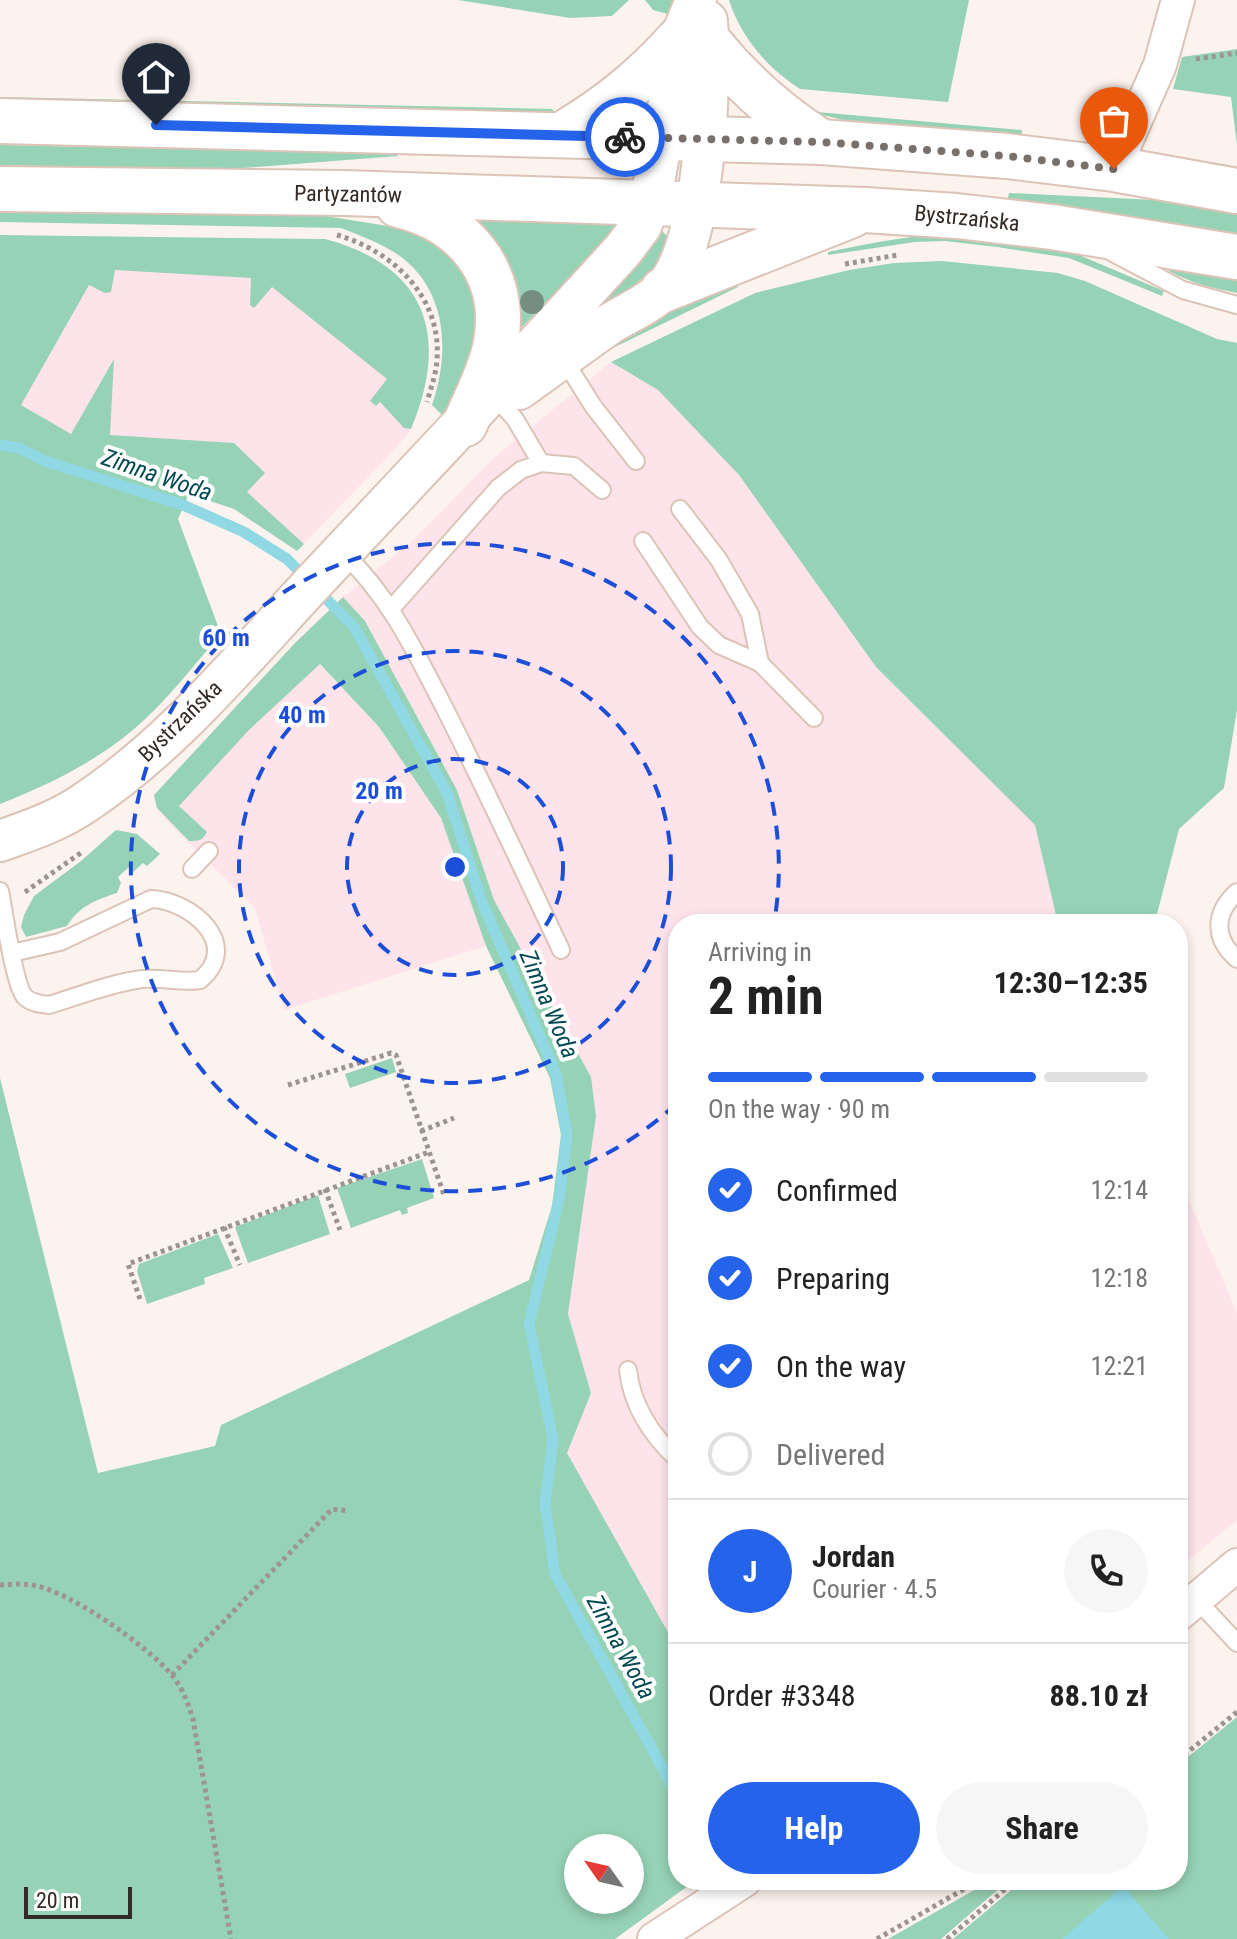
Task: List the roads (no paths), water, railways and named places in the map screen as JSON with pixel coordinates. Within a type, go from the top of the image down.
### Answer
[{"type":"main road","points":[[563,134],[633,87],[698,20],[748,87],[773,109],[821,142]]},
{"type":"main road","points":[[0,121],[821,142],[1007,156],[1114,169],[1237,191]]},
{"type":"main road","name":"Partyzantów","points":[[0,189],[345,193],[695,205]]},
{"type":"main road","points":[[345,193],[416,209],[439,219],[461,235],[485,267],[498,309],[496,345],[463,413]]},
{"type":"main road","name":"Bystrzańska","points":[[695,205],[957,216],[1237,257]]},
{"type":"main road","points":[[663,290],[865,210]]},
{"type":"street","points":[[1114,169],[1160,65],[1178,0]]},
{"type":"street","points":[[683,138],[698,20]]},
{"type":"street","name":"Bystrzańska","points":[[0,841],[42,826],[82,805],[156,747],[211,694],[323,573],[463,413],[623,250],[641,226],[683,138]]},
{"type":"street","name":"Bystrzańska","points":[[463,413],[562,358],[663,290],[677,269],[689,239],[695,205],[683,138]]},
{"type":"street","points":[[1188,1608],[1237,1565]]},
{"type":"street","points":[[654,1939],[730,1890]]},
{"type":"lane","points":[[1075,231],[1183,290],[1237,305]]},
{"type":"lane","points":[[562,358],[593,406],[636,461]]},
{"type":"lane","points":[[463,413],[515,419],[541,463]]},
{"type":"lane","points":[[391,609],[498,488],[521,470],[541,463],[574,466],[602,490]]},
{"type":"lane","points":[[680,509],[719,560],[750,614],[760,663]]},
{"type":"lane","points":[[643,541],[700,627],[719,645],[760,663],[814,718]]},
{"type":"lane","points":[[323,573],[374,585],[391,609],[468,753],[561,950]]},
{"type":"lane","points":[[192,869],[209,851]]},
{"type":"lane","points":[[0,891],[12,953],[19,989],[35,1003],[49,1005],[139,980],[200,980],[213,965],[217,945],[212,931],[200,921],[173,904],[151,899],[60,942],[12,953]]},
{"type":"lane","points":[[1237,892],[1229,899],[1219,938],[1226,950],[1237,959]]},
{"type":"lane","points":[[628,1370],[630,1391],[642,1417],[668,1448]]},
{"type":"lane","points":[[1188,1608],[1237,1643]]},
{"type":"water","points":[[1118,1890],[1126,1890],[1169,1939],[1062,1939]]},
{"type":"waterway","name":"Zimna Woda","points":[[0,445],[19,448],[45,461],[183,505],[244,532],[287,559],[354,627],[447,793],[482,902],[556,1074],[567,1134],[559,1200],[529,1324],[553,1439],[545,1503],[555,1574],[668,1778]]}]
